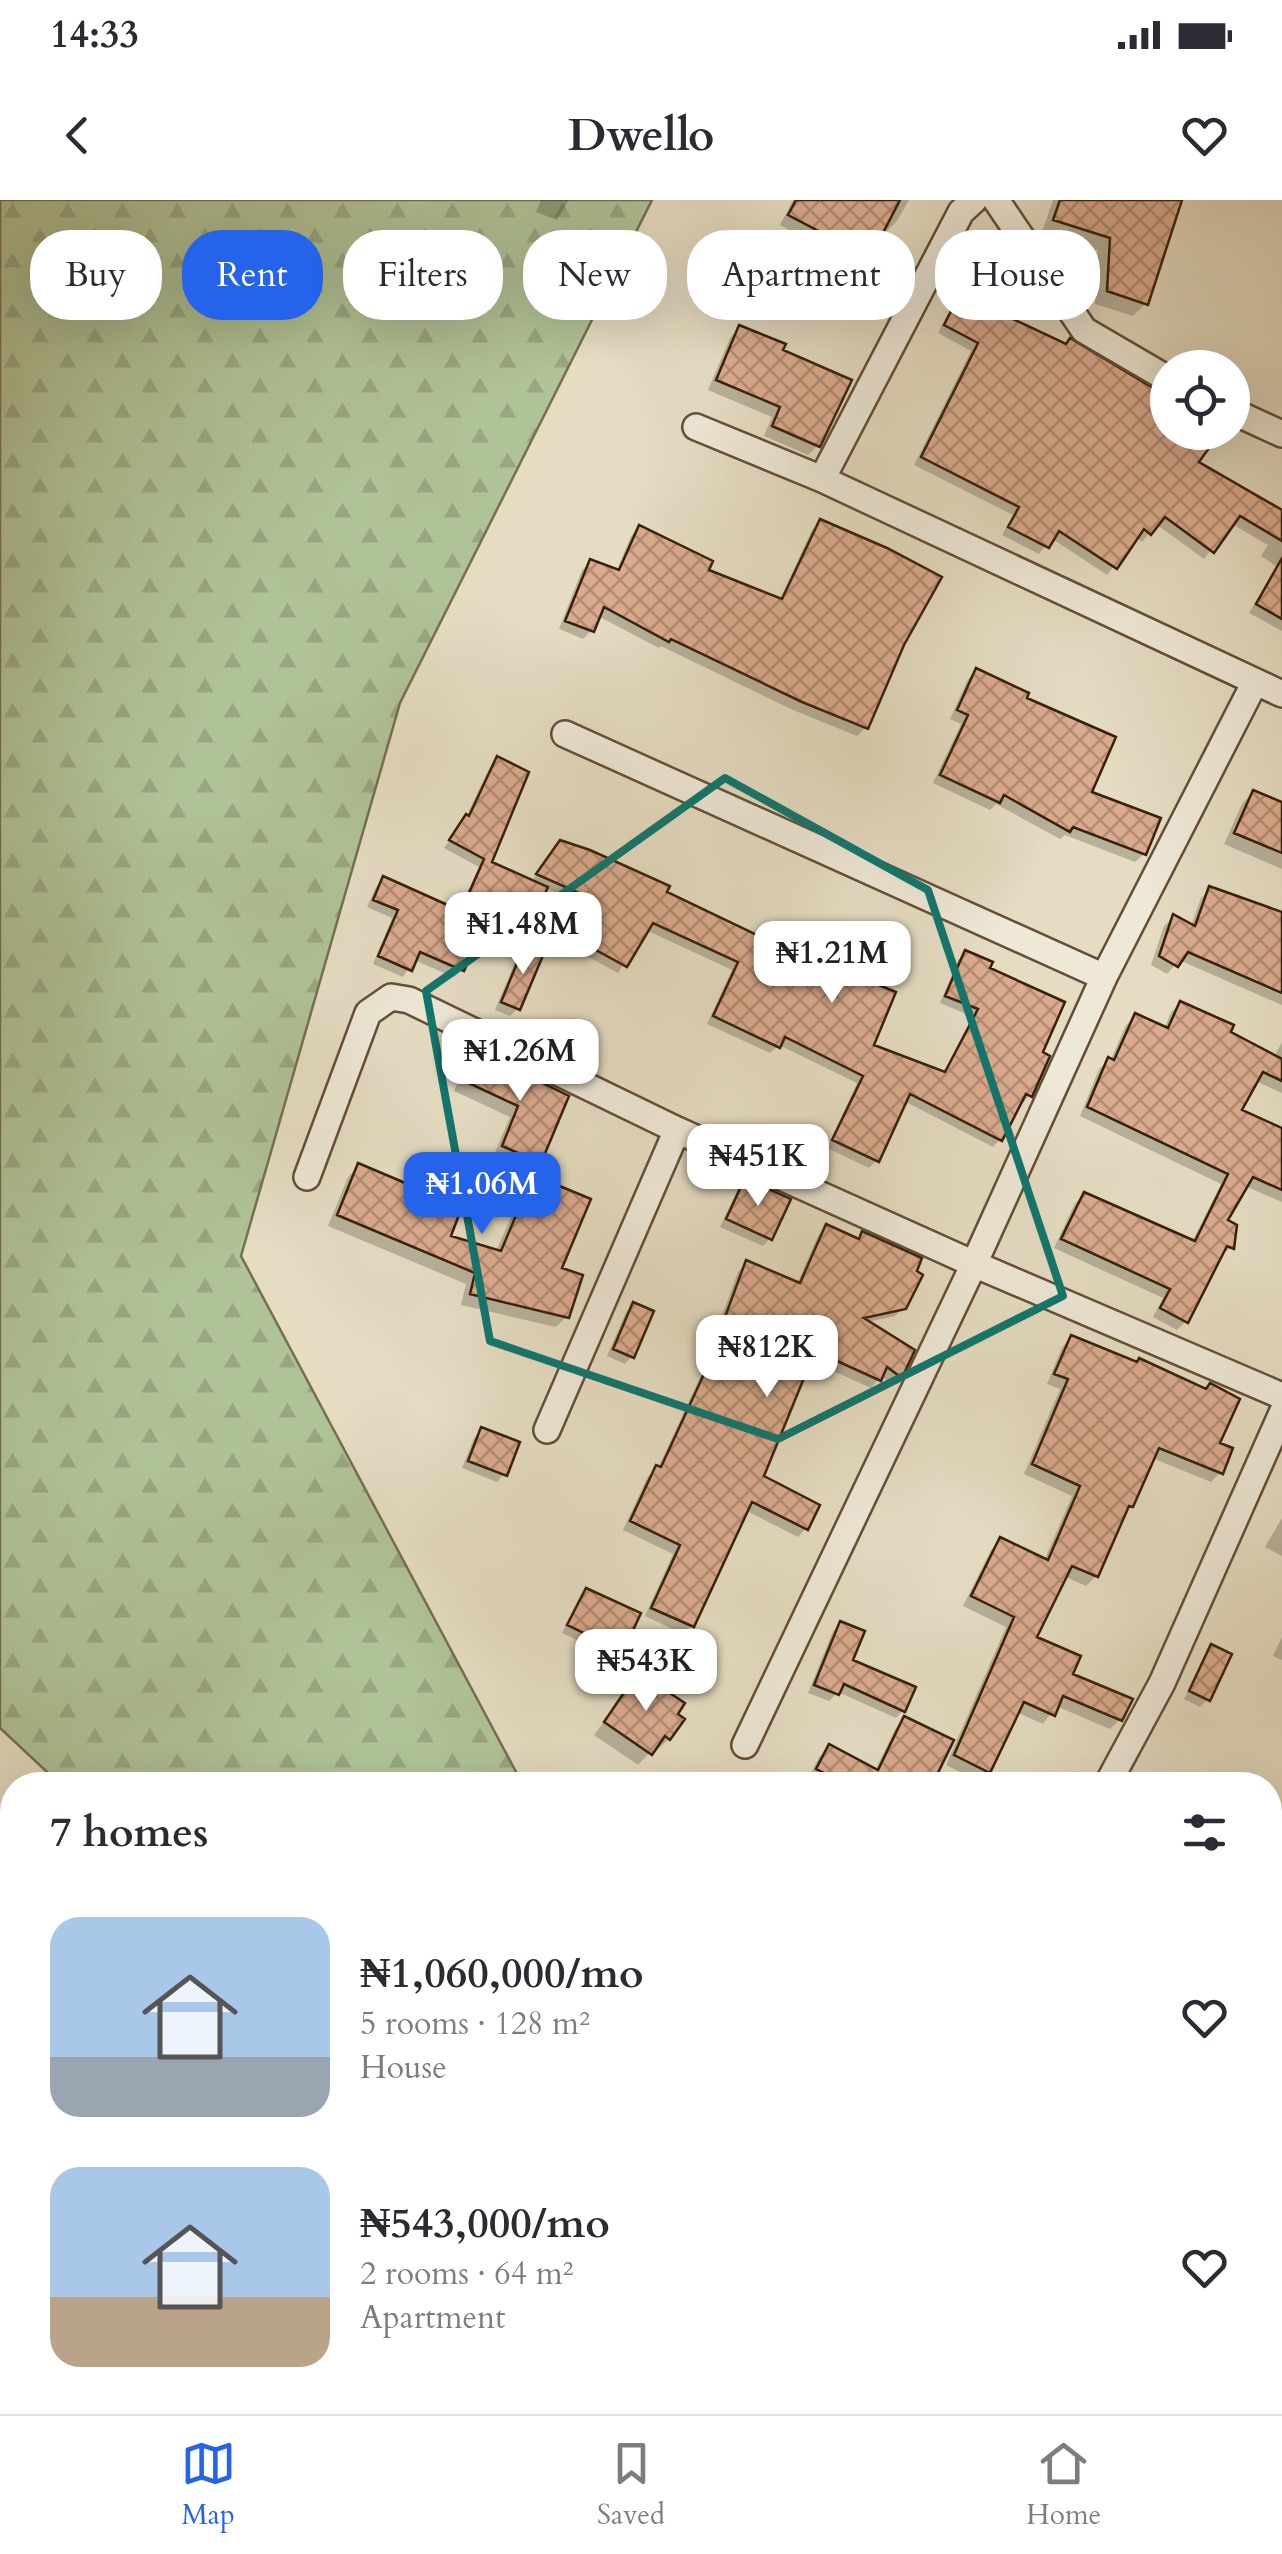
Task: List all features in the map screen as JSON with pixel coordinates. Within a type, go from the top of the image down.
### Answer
[{"type":"street","points":[[822,479],[961,212],[974,200]]},
{"type":"street","points":[[996,200],[1084,330],[1150,368]]},
{"type":"street","points":[[1250,419],[1282,434]]},
{"type":"street","points":[[696,427],[822,479],[1282,694]]},
{"type":"street","points":[[745,1744],[974,1264],[1104,977],[1255,682]]},
{"type":"street","points":[[565,734],[1104,977]]},
{"type":"street","points":[[307,1178],[368,1013],[390,997],[409,1000],[677,1130],[974,1264],[1282,1396]]},
{"type":"street","points":[[548,1430],[677,1130]]},
{"type":"street","points":[[1114,1772],[1162,1684],[1282,1414]]},
{"type":"highlighted area","points":[[725,778],[928,890],[1063,1296],[778,1439],[490,1341],[426,991]]},
{"type":"green space","points":[[0,200],[652,200],[637,230],[523,230],[523,320],[592,320],[400,703],[241,1256],[516,1772],[47,1772],[0,1728]]},
{"type":"building","points":[[796,200],[900,200],[884,230],[817,230],[788,215]]},
{"type":"building","points":[[1060,200],[1182,200],[1148,305],[1107,291],[1110,238],[1100,235],[1100,230],[1085,230],[1053,220]]},
{"type":"building","points":[[947,320],[1015,320],[1066,344],[1070,338],[1150,386],[1150,450],[1208,450],[1199,462],[1282,510],[1282,541],[1240,516],[1214,553],[1165,517],[1151,535],[1144,529],[1117,569],[1059,531],[1049,548],[1008,527],[1019,507],[921,457],[978,343],[944,325]]},
{"type":"building","points":[[739,325],[786,344],[783,350],[852,380],[820,447],[772,426],[780,407],[716,380]]},
{"type":"building","points":[[820,519],[942,577],[904,645],[868,729],[671,639],[669,642],[604,607],[594,632],[565,621],[590,559],[619,570],[639,525],[713,561],[709,570],[782,599]]},
{"type":"building","points":[[1282,558],[1282,619],[1256,604]]},
{"type":"building","points":[[976,668],[1029,693],[1027,698],[1116,737],[1092,792],[1161,818],[1146,855],[1073,827],[1070,832],[1004,795],[1000,803],[940,775],[968,715],[957,710]]},
{"type":"building","points":[[497,756],[529,772],[492,862],[548,887],[520,946],[483,928],[464,971],[420,952],[412,971],[378,956],[398,910],[373,900],[383,876],[461,911],[484,859],[449,840],[466,814],[469,816]]},
{"type":"building","points":[[1253,790],[1282,802],[1282,853],[1234,833]]},
{"type":"building","points":[[560,840],[670,886],[667,892],[809,960],[819,939],[844,951],[836,968],[896,992],[874,1045],[945,1072],[978,1009],[945,996],[965,950],[993,962],[990,968],[1065,1002],[1043,1052],[1050,1056],[1032,1097],[1026,1094],[1002,1141],[910,1094],[879,1162],[832,1140],[863,1076],[785,1037],[780,1048],[713,1016],[738,962],[653,923],[627,967],[574,938],[593,903],[590,898],[536,874]]},
{"type":"building","points":[[1209,886],[1282,912],[1282,993],[1188,952],[1178,967],[1159,956],[1173,914],[1195,926]]},
{"type":"building","points":[[525,944],[544,953],[520,1010],[501,1002]]},
{"type":"building","points":[[1180,1001],[1234,1025],[1231,1032],[1282,1059],[1282,1081],[1263,1072],[1242,1110],[1282,1128],[1282,1190],[1253,1177],[1228,1220],[1237,1225],[1234,1249],[1227,1246],[1188,1323],[1160,1308],[1170,1289],[1061,1239],[1084,1192],[1195,1241],[1228,1174],[1087,1107],[1108,1057],[1114,1060],[1135,1013],[1168,1028]]},
{"type":"building","points":[[476,1050],[569,1096],[541,1163],[502,1146],[518,1106],[462,1080]]},
{"type":"building","points":[[358,1163],[462,1207],[451,1236],[501,1251],[533,1175],[591,1199],[562,1268],[583,1275],[569,1318],[470,1294],[475,1273],[337,1215]]},
{"type":"building","points":[[745,1178],[791,1199],[772,1240],[726,1219]]},
{"type":"building","points":[[826,1224],[859,1239],[862,1231],[922,1258],[917,1271],[923,1275],[906,1309],[864,1318],[915,1350],[902,1378],[887,1367],[881,1381],[815,1351],[764,1476],[820,1505],[808,1530],[752,1502],[694,1627],[651,1608],[680,1545],[630,1521],[656,1465],[661,1467],[729,1320],[725,1317],[746,1260],[800,1283]]},
{"type":"building","points":[[633,1302],[654,1311],[634,1358],[613,1349]]},
{"type":"building","points":[[1071,1335],[1137,1362],[1139,1358],[1206,1389],[1210,1383],[1240,1399],[1220,1443],[1233,1448],[1223,1474],[1159,1448],[1098,1577],[1072,1566],[1037,1637],[1081,1656],[1073,1674],[1133,1699],[1122,1721],[1063,1696],[1055,1716],[1024,1702],[988,1772],[954,1755],[1014,1617],[971,1596],[1000,1537],[1048,1560],[1080,1486],[1032,1464],[1068,1379],[1054,1374]]},
{"type":"building","points":[[481,1427],[520,1442],[507,1476],[468,1461]]},
{"type":"building","points":[[586,1588],[641,1613],[623,1652],[567,1625]]},
{"type":"building","points":[[840,1621],[865,1631],[853,1660],[916,1687],[905,1712],[844,1684],[839,1695],[814,1685]]},
{"type":"building","points":[[1211,1644],[1232,1654],[1210,1701],[1189,1691]]},
{"type":"building","points":[[638,1672],[685,1703],[678,1714],[685,1719],[670,1740],[665,1736],[652,1755],[604,1722]]},
{"type":"building","points":[[904,1716],[954,1740],[938,1772],[816,1769],[829,1744],[878,1770]]}]
